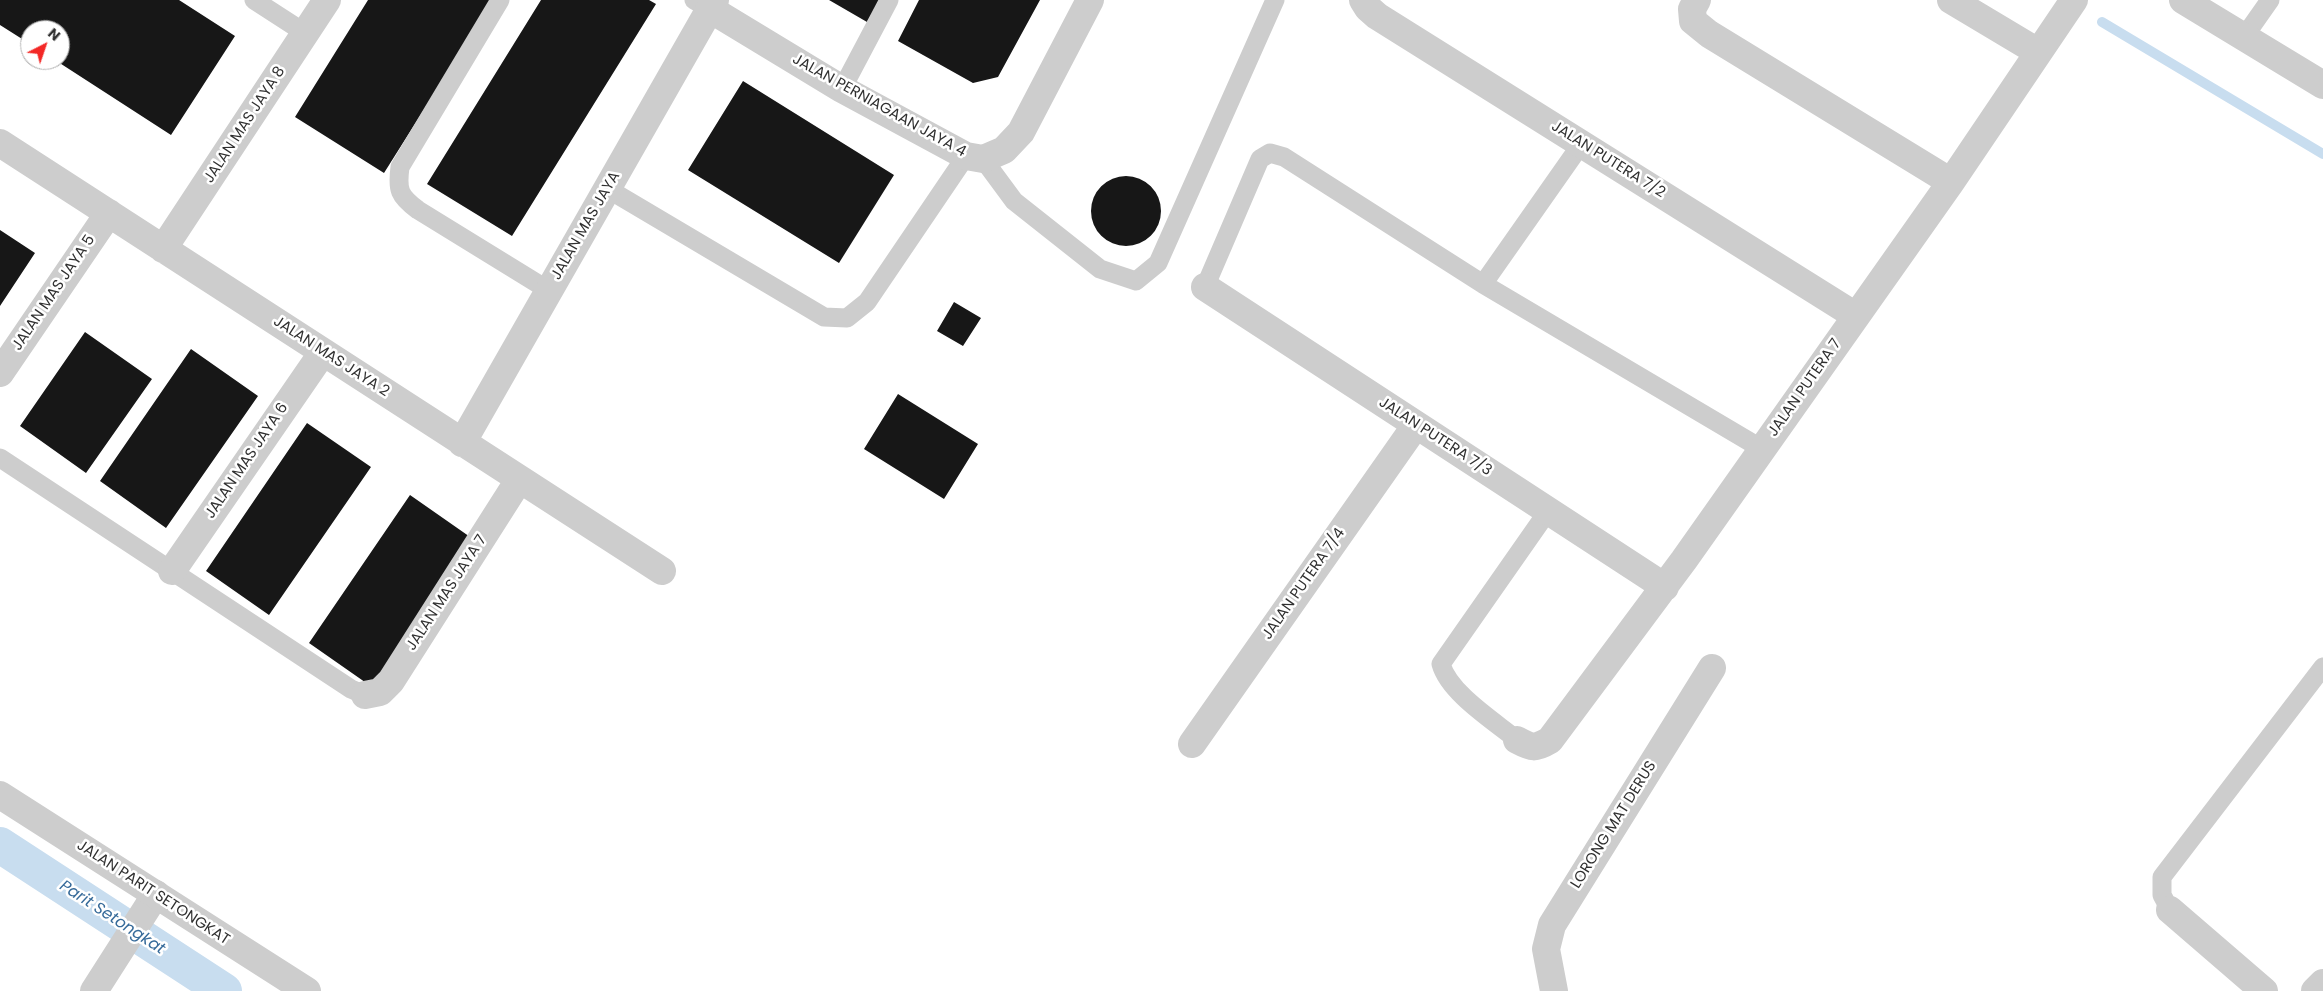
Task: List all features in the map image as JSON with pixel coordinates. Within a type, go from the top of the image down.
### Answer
[{"type":"street","name":"JALAN MAS JAYA 8","points":[[164,249],[327,0]]},
{"type":"street","name":"JALAN PERNIAGAAN JAYA 4","points":[[707,3],[842,89],[975,158],[1004,150],[1021,132],[1090,0]]},
{"type":"street","name":"JALAN PUTERA 7/2","points":[[1363,0],[1376,16],[1856,316]]},
{"type":"street","points":[[1697,0],[1692,9],[1693,21],[1709,34],[1951,182]]},
{"type":"street","points":[[1951,0],[2038,52]]},
{"type":"street","name":"JALAN PUTERA 7","points":[[1517,740],[1529,747],[1538,747],[1550,740],[1762,449],[1951,182],[2074,0]]},
{"type":"street","points":[[2183,0],[2323,86]]},
{"type":"street","name":"JALAN MAS JAYA","points":[[462,442],[608,189],[707,3]]},
{"type":"street","name":"JALAN MAS JAYA 2","points":[[0,143],[662,571]]},
{"type":"street","name":"JALAN MAS JAYA 5","points":[[0,374],[109,213]]},
{"type":"street","name":"JALAN PUTERA 7/3","points":[[1205,287],[1664,586]]},
{"type":"street","name":"JALAN MAS JAYA 6","points":[[172,571],[322,352]]},
{"type":"street","name":"JALAN PUTERA 7/4","points":[[1192,744],[1416,424]]},
{"type":"street","name":"JALAN MAS JAYA 7","points":[[365,695],[380,692],[391,681],[519,480]]},
{"type":"street","name":"LORONG MAT DERUS","points":[[1554,991],[1546,949],[1552,926],[1712,668]]},
{"type":"street","name":"JALAN PARIT SETONGKAT","points":[[0,795],[306,991]]},
{"type":"street","points":[[94,991],[156,894]]},
{"type":"street","points":[[2170,910],[2264,991]]},
{"type":"street","points":[[2315,991],[2323,983]]},
{"type":"lane","points":[[254,0],[305,32]]},
{"type":"lane","points":[[500,0],[400,167],[398,186],[405,200],[418,210],[548,290]]},
{"type":"lane","points":[[842,89],[889,0]]},
{"type":"lane","points":[[608,189],[824,317],[847,318],[867,302],[975,158],[1014,201],[1100,269],[1136,281],[1158,263],[1275,0]]},
{"type":"lane","points":[[2244,37],[2270,0]]},
{"type":"lane","points":[[1483,284],[1582,143]]},
{"type":"lane","points":[[1205,287],[1260,159],[1270,153],[1284,157],[1483,284],[1762,449]]},
{"type":"lane","points":[[0,458],[351,689],[365,695]]},
{"type":"lane","points":[[1517,740],[1460,694],[1444,674],[1441,664],[1548,510]]},
{"type":"lane","points":[[2170,910],[2162,895],[2162,877],[2323,667]]},
{"type":"building","points":[[0,0],[179,0],[235,36],[171,135],[70,70],[70,20],[20,20],[20,38],[0,25]]},
{"type":"building","points":[[368,0],[493,0],[384,173],[295,117]]},
{"type":"building","points":[[541,0],[649,0],[656,4],[512,236],[427,184]]},
{"type":"building","points":[[829,0],[880,0],[867,22]]},
{"type":"building","points":[[919,0],[1040,0],[998,77],[973,83],[898,41]]},
{"type":"building","points":[[743,81],[894,175],[839,263],[688,170]]},
{"type":"building","points":[[1133,176],[1146,182],[1155,191],[1159,197],[1161,211],[1159,225],[1151,236],[1140,244],[1119,246],[1112,244],[1101,236],[1093,225],[1091,204],[1093,197],[1101,186],[1112,178]]},
{"type":"building","points":[[0,230],[35,253],[0,306]]},
{"type":"building","points":[[954,302],[981,318],[963,346],[937,331]]},
{"type":"building","points":[[85,332],[152,379],[86,473],[20,426]]},
{"type":"building","points":[[191,349],[258,396],[166,528],[100,481]]},
{"type":"building","points":[[898,394],[978,444],[944,499],[864,449]]},
{"type":"building","points":[[307,423],[371,467],[269,615],[206,571]]},
{"type":"building","points":[[410,495],[473,539],[372,687],[309,643]]},
{"type":"waterway","points":[[2102,22],[2323,154]]},
{"type":"waterway","name":"Parit Setongkat","points":[[0,845],[224,991]]}]
